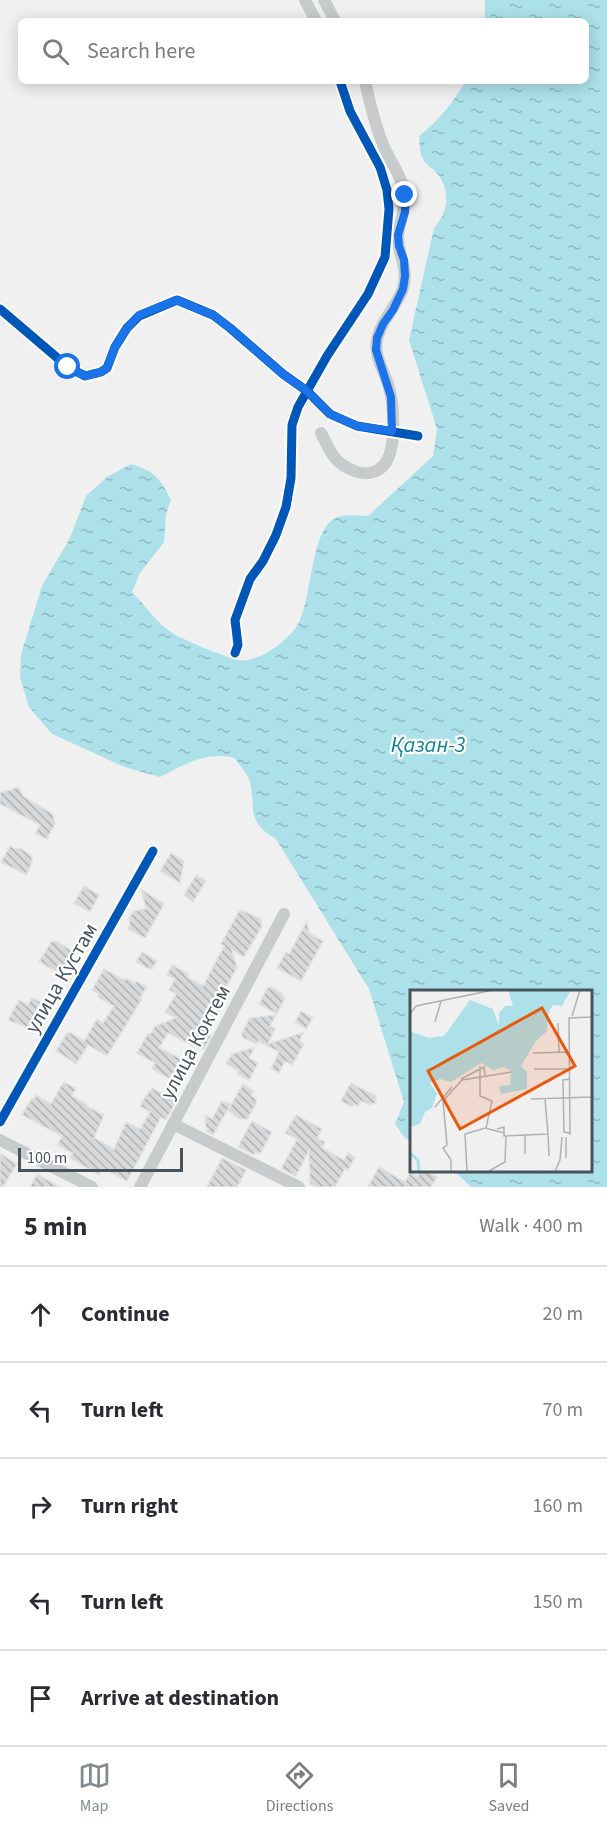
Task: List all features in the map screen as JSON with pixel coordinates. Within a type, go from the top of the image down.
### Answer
[{"type":"street","points":[[305,0],[314,18]]},
{"type":"street","points":[[324,0],[333,18]]},
{"type":"street","points":[[234,653],[238,645],[235,620],[250,579],[263,561],[276,535],[286,507],[291,478],[292,425],[298,407],[373,285],[385,257],[389,209],[387,190],[380,167],[350,111],[341,84]]},
{"type":"street","points":[[321,433],[333,457],[340,464],[367,474],[387,463],[392,448],[391,397],[376,350],[377,338],[383,324],[403,289],[404,260],[398,235],[405,212],[405,195],[375,124],[366,84]]},
{"type":"street","points":[[0,309],[68,367],[85,376],[107,368],[115,347],[139,315],[177,300],[213,315],[283,374],[307,391],[330,414],[357,426],[418,436]]},
{"type":"street","name":"улица Кустам","points":[[0,1122],[153,851]]},
{"type":"street","name":"улица Коктем","points":[[140,1187],[284,914]]},
{"type":"street","points":[[173,1124],[298,1187]]},
{"type":"street","points":[[0,1140],[92,1187]]},
{"type":"water","name":"Қазан-3","points":[[485,0],[607,0],[607,1187],[471,1187],[455,1172],[592,1172],[592,990],[410,990],[410,1141],[404,1137],[395,1124],[404,1102],[369,989],[276,839],[256,821],[250,782],[235,758],[215,756],[196,760],[160,777],[127,768],[52,734],[29,707],[20,677],[21,654],[42,586],[70,538],[86,496],[107,477],[131,464],[156,476],[171,500],[166,514],[164,542],[140,573],[132,592],[157,620],[174,634],[224,656],[246,660],[272,650],[288,637],[298,624],[303,613],[319,540],[332,520],[344,516],[368,516],[433,456],[437,429],[409,340],[434,228],[443,215],[446,193],[441,179],[422,157],[419,136],[445,111],[464,84],[589,84],[589,18],[485,18]]},
{"type":"building","points":[[19,787],[23,796],[53,814],[55,824],[47,839],[35,834],[40,825],[0,804],[0,793]]},
{"type":"building","points":[[10,846],[15,849],[20,848],[32,856],[32,863],[26,875],[1,862]]},
{"type":"building","points":[[171,853],[184,861],[180,883],[160,871]]},
{"type":"building","points":[[196,875],[206,881],[193,902],[184,895]]},
{"type":"building","points":[[84,886],[99,895],[90,912],[74,903]]},
{"type":"building","points":[[141,889],[164,904],[145,938],[128,929],[129,918],[134,911],[146,909]]},
{"type":"building","points":[[239,911],[261,919],[262,926],[244,957],[232,950],[237,968],[223,992],[225,1001],[215,1018],[206,1012],[211,1036],[204,1049],[199,1049],[168,1033],[159,1048],[186,1061],[188,1066],[179,1084],[152,1069],[155,1063],[137,1053],[155,1026],[176,1018],[165,1012],[176,994],[169,990],[175,979],[167,975],[172,965],[189,974],[187,977],[203,986],[224,946],[221,944]]},
{"type":"building","points":[[307,921],[309,933],[323,941],[301,981],[277,968],[286,952],[289,954]]},
{"type":"building","points":[[56,941],[74,952],[61,974],[39,962],[51,942]]},
{"type":"building","points":[[142,952],[157,961],[152,969],[136,962]]},
{"type":"building","points":[[104,969],[125,980],[126,978],[135,983],[136,981],[147,987],[107,1056],[88,1045],[76,1064],[56,1051],[67,1033],[84,1041],[97,1019],[103,1023],[114,1006],[99,998],[98,994],[92,990]]},
{"type":"building","points":[[271,987],[285,998],[277,1014],[259,1004],[267,988]]},
{"type":"building","points":[[34,998],[41,1002],[37,1009],[40,1011],[30,1029],[8,1020],[19,1000],[28,1005]]},
{"type":"building","points":[[301,1011],[313,1018],[306,1029],[295,1022]]},
{"type":"building","points":[[276,1015],[270,1026],[275,1029],[268,1044],[304,1032],[299,1041],[304,1044],[292,1065],[285,1061],[279,1073],[271,1069],[279,1052],[258,1041],[256,1044],[242,1037],[250,1018]]},
{"type":"building","points":[[255,1047],[249,1058],[258,1063],[249,1080],[237,1074],[239,1071],[226,1064],[232,1054]]},
{"type":"building","points":[[63,1083],[76,1088],[72,1096],[104,1115],[94,1138],[114,1149],[126,1122],[140,1129],[150,1112],[141,1107],[141,1103],[152,1088],[176,1101],[166,1120],[161,1117],[127,1181],[103,1168],[99,1175],[70,1158],[73,1153],[57,1145],[62,1136],[22,1115],[36,1095],[51,1104]]},
{"type":"building","points":[[351,1083],[376,1096],[376,1103],[370,1105],[361,1101],[358,1106],[354,1104],[352,1107],[341,1101]]},
{"type":"building","points":[[243,1084],[254,1091],[251,1096],[256,1098],[256,1104],[247,1119],[239,1119],[228,1110]]},
{"type":"building","points":[[222,1101],[231,1104],[213,1135],[206,1131],[208,1129],[205,1115],[212,1119]]},
{"type":"building","points":[[296,1115],[322,1129],[317,1138],[325,1142],[322,1148],[344,1160],[348,1153],[355,1157],[335,1187],[315,1187],[310,1184],[309,1150],[296,1176],[281,1169],[297,1139],[285,1133]]},
{"type":"building","points":[[252,1121],[272,1132],[260,1154],[255,1152],[254,1155],[238,1147]]},
{"type":"building","points":[[0,1153],[17,1164],[3,1187],[0,1187]]},
{"type":"building","points":[[222,1158],[246,1170],[237,1187],[207,1187]]},
{"type":"building","points":[[379,1167],[405,1182],[410,1173],[418,1177],[420,1172],[429,1172],[437,1177],[431,1187],[368,1187]]},
{"type":"building","points":[[37,1174],[60,1187],[30,1187]]},
{"type":"cycle path","points":[[235,653],[238,645],[235,620],[250,579],[263,561],[286,507],[291,478],[292,425],[298,407],[327,356],[368,294],[385,257],[389,209],[387,190],[380,167],[350,111],[341,84]]},
{"type":"cycle path","points":[[0,309],[68,367],[85,376],[107,368],[115,347],[127,328],[139,316],[177,300],[213,315],[283,374],[307,391],[330,414],[357,426],[418,436]]},
{"type":"cycle path","points":[[0,1122],[153,851]]},
{"type":"route","points":[[68,367],[85,376],[101,372],[107,368],[115,347],[139,315],[177,300],[213,315],[283,374],[307,391],[330,414],[357,426],[392,431],[391,397],[376,350],[377,338],[383,324],[403,289],[404,260],[398,235],[405,212],[405,195]]}]
